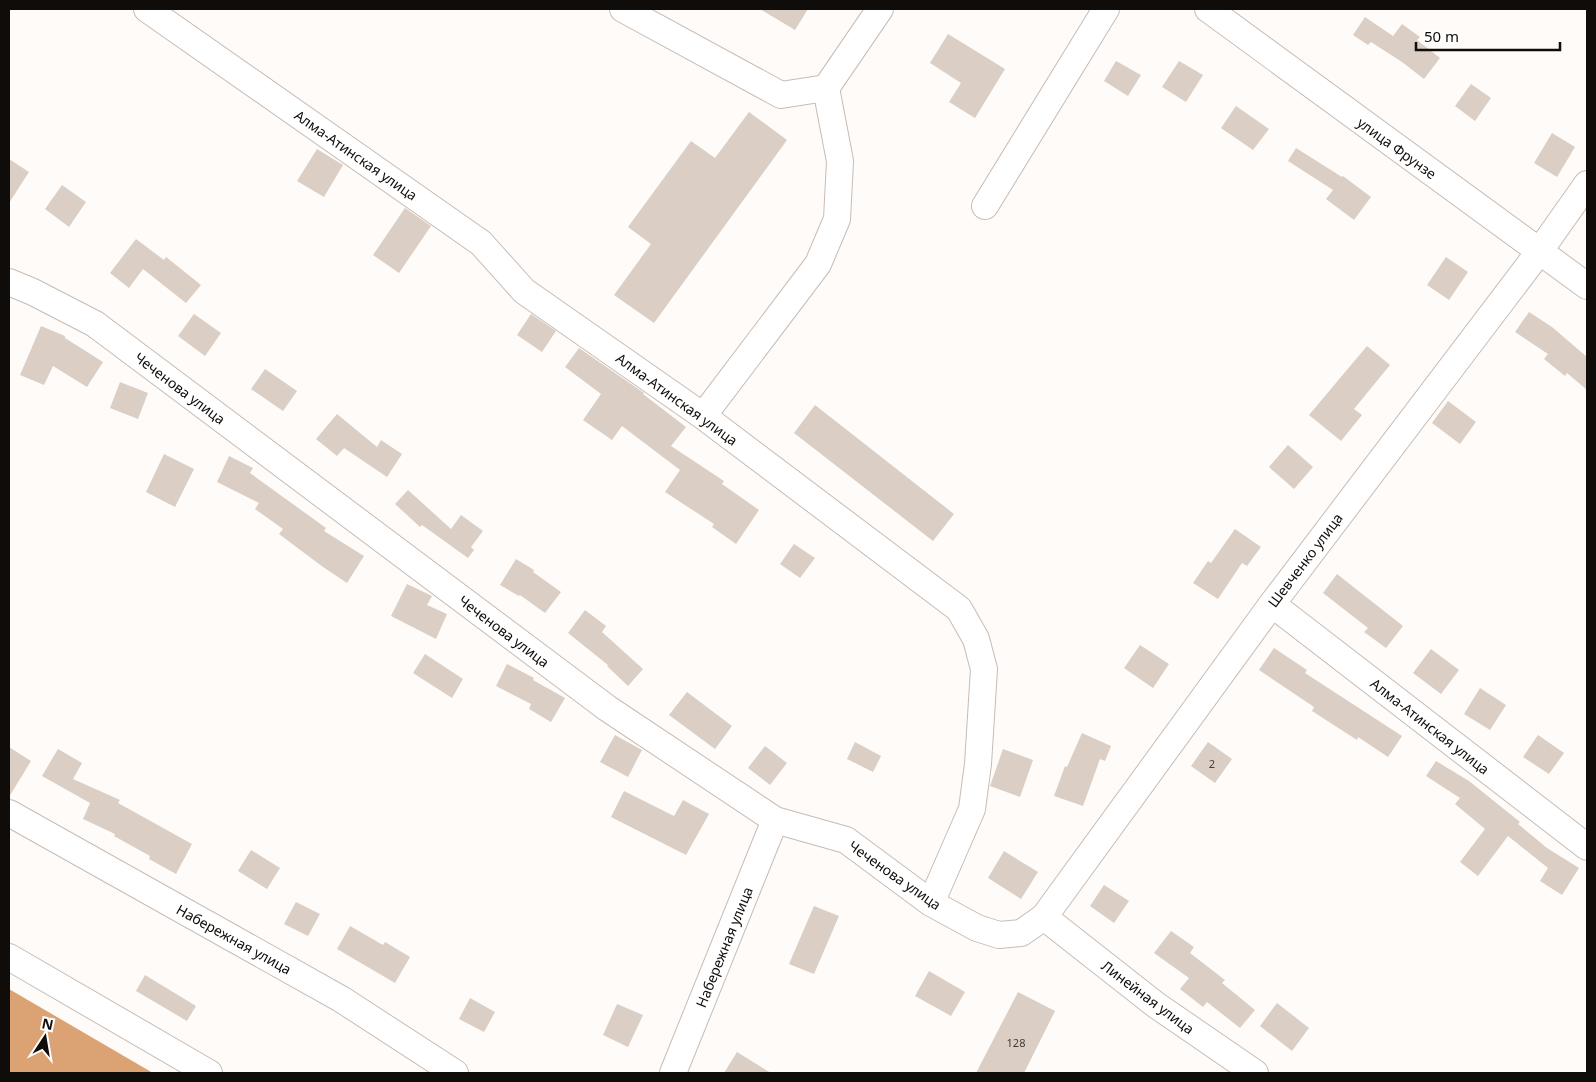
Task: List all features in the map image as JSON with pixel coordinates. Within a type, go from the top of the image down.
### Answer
[{"type":"street","name":"Алма-Атинская улица","points":[[147,9],[481,243],[524,291],[703,416],[959,609],[976,639],[984,669],[978,764],[972,809],[931,903]]},
{"type":"street","points":[[623,9],[781,95],[826,88]]},
{"type":"street","points":[[703,416],[818,264],[837,219],[840,160],[826,88],[880,9]]},
{"type":"street","points":[[985,206],[1106,9]]},
{"type":"street","name":"улица Фрунзе","points":[[1208,9],[1587,286]]},
{"type":"street","name":"Шевченко улица","points":[[1021,933],[1044,917],[1272,604],[1539,252],[1587,184]]},
{"type":"street","name":"Чеченова улица","points":[[9,282],[33,292],[95,324],[607,708],[775,820],[846,840],[931,903],[977,928],[999,935],[1021,933]]},
{"type":"street","name":"Алма-Атинская улица","points":[[1272,604],[1587,847]]},
{"type":"street","name":"Набережная улица","points":[[9,813],[341,999],[455,1073]]},
{"type":"street","name":"Набережная улица","points":[[673,1073],[775,820]]},
{"type":"street","name":"Линейная улица","points":[[1044,917],[1156,1005],[1256,1073]]},
{"type":"street","points":[[9,957],[209,1073]]},
{"type":"shaded area","points":[[9,989],[153,1073],[9,1073]]},
{"type":"building","points":[[760,9],[808,9],[795,30]]},
{"type":"building","points":[[1365,17],[1393,36],[1402,24],[1420,37],[1417,40],[1440,58],[1424,79],[1371,42],[1368,45],[1353,35]]},
{"type":"building","points":[[948,34],[1005,69],[975,118],[949,102],[961,83],[930,63]]},
{"type":"building","points":[[1116,61],[1141,75],[1128,96],[1104,81]]},
{"type":"building","points":[[1179,61],[1203,75],[1186,102],[1162,87]]},
{"type":"building","points":[[1471,84],[1491,98],[1475,121],[1455,106]]},
{"type":"building","points":[[1236,106],[1269,129],[1253,150],[1221,128]]},
{"type":"building","points":[[749,112],[787,140],[654,323],[614,295],[651,244],[628,227],[691,141],[715,158]]},
{"type":"building","points":[[1552,133],[1575,147],[1557,177],[1534,163]]},
{"type":"building","points":[[1296,148],[1343,176],[1371,197],[1354,220],[1326,199],[1333,190],[1288,161]]},
{"type":"building","points":[[317,149],[343,165],[324,197],[297,181]]},
{"type":"building","points":[[9,159],[29,172],[9,203]]},
{"type":"building","points":[[62,185],[86,202],[69,227],[45,209]]},
{"type":"building","points":[[405,208],[431,226],[399,273],[373,255]]},
{"type":"building","points":[[136,239],[164,260],[166,257],[201,285],[186,303],[143,269],[129,288],[110,273]]},
{"type":"building","points":[[1446,257],[1468,272],[1449,300],[1427,285]]},
{"type":"building","points":[[1529,312],[1552,327],[1587,357],[1587,390],[1567,373],[1565,376],[1544,359],[1548,354],[1515,332]]},
{"type":"building","points":[[194,314],[221,333],[205,356],[178,336]]},
{"type":"building","points":[[531,314],[556,331],[542,352],[517,335]]},
{"type":"building","points":[[41,326],[65,336],[65,338],[103,362],[87,387],[53,366],[44,385],[20,375]]},
{"type":"building","points":[[1367,346],[1390,365],[1354,409],[1362,415],[1341,441],[1309,415]]},
{"type":"building","points":[[579,348],[644,393],[686,427],[671,446],[724,481],[722,484],[759,510],[736,544],[712,527],[714,524],[665,492],[680,470],[622,426],[612,440],[583,420],[601,394],[565,367]]},
{"type":"building","points":[[265,369],[297,391],[283,411],[251,389]]},
{"type":"building","points":[[120,382],[148,393],[138,419],[110,408]]},
{"type":"building","points":[[1448,401],[1476,422],[1460,444],[1432,423]]},
{"type":"building","points":[[815,405],[954,514],[933,541],[794,433]]},
{"type":"building","points":[[337,414],[377,447],[381,440],[402,454],[387,477],[344,448],[337,456],[316,439]]},
{"type":"building","points":[[1288,445],[1313,467],[1294,489],[1269,467]]},
{"type":"building","points":[[164,454],[194,469],[175,507],[146,492]]},
{"type":"building","points":[[229,456],[253,468],[250,473],[326,528],[324,531],[364,556],[347,583],[279,534],[283,529],[255,509],[259,503],[217,482]]},
{"type":"building","points":[[408,490],[451,529],[461,515],[483,531],[471,547],[474,550],[468,558],[422,525],[420,527],[395,504]]},
{"type":"building","points":[[1235,529],[1261,547],[1247,566],[1242,563],[1218,599],[1193,583],[1208,561],[1211,563]]},
{"type":"building","points":[[794,544],[815,558],[800,578],[780,564]]},
{"type":"building","points":[[516,559],[534,570],[533,572],[561,592],[545,613],[520,595],[500,585]]},
{"type":"building","points":[[1337,574],[1403,626],[1386,648],[1364,632],[1368,628],[1323,593]]},
{"type":"building","points":[[407,584],[432,596],[427,605],[447,614],[436,639],[391,616]]},
{"type":"building","points":[[585,610],[606,626],[602,632],[643,669],[628,686],[608,665],[568,633]]},
{"type":"building","points":[[1140,645],[1169,664],[1153,688],[1124,668]]},
{"type":"building","points":[[1274,648],[1307,670],[1305,673],[1402,736],[1388,757],[1358,737],[1357,740],[1312,711],[1314,707],[1259,670]]},
{"type":"building","points":[[1431,649],[1459,670],[1441,694],[1413,673]]},
{"type":"building","points":[[425,654],[463,679],[452,698],[413,673]]},
{"type":"building","points":[[507,664],[534,678],[533,680],[565,698],[551,722],[529,709],[531,704],[496,686]]},
{"type":"building","points":[[1480,688],[1506,705],[1490,730],[1464,714]]},
{"type":"building","points":[[687,692],[732,726],[715,749],[669,715]]},
{"type":"building","points":[[1082,733],[1111,746],[1105,761],[1100,759],[1083,806],[1054,796],[1065,766],[1067,767]]},
{"type":"building","points":[[615,735],[642,750],[628,777],[600,762]]},
{"type":"building","points":[[1538,735],[1564,753],[1549,774],[1523,757]]},
{"type":"building","points":[[855,742],[881,756],[873,772],[847,759]]},
{"type":"building","points":[[1208,742],[1232,759],[1215,783],[1191,766]]},
{"type":"building","points":[[765,746],[787,763],[770,785],[748,768]]},
{"type":"building","points":[[9,747],[31,761],[9,797]]},
{"type":"building","points":[[58,749],[82,763],[73,779],[120,800],[118,803],[192,844],[176,874],[149,859],[150,856],[114,836],[115,834],[83,819],[90,803],[42,776]]},
{"type":"building","points":[[1003,749],[1033,760],[1020,797],[990,786]]},
{"type":"building","points":[[1436,761],[1469,781],[1520,822],[1518,824],[1547,848],[1579,868],[1562,895],[1540,881],[1548,868],[1508,836],[1478,876],[1460,862],[1485,829],[1455,804],[1460,798],[1426,776]]},
{"type":"building","points":[[624,791],[674,816],[683,800],[709,814],[686,855],[611,817]]},
{"type":"building","points":[[251,850],[280,868],[267,889],[238,871]]},
{"type":"building","points":[[1004,851],[1038,872],[1021,899],[988,878]]},
{"type":"building","points":[[1104,885],[1129,901],[1114,923],[1090,906]]},
{"type":"building","points":[[296,902],[320,914],[308,936],[284,924]]},
{"type":"building","points":[[814,906],[839,916],[814,974],[789,964]]},
{"type":"building","points":[[350,926],[383,945],[385,942],[410,957],[395,983],[337,949]]},
{"type":"building","points":[[1171,931],[1194,947],[1190,953],[1225,980],[1222,983],[1255,1010],[1240,1028],[1207,1002],[1203,1007],[1180,989],[1189,978],[1154,953]]},
{"type":"building","points":[[929,971],[965,992],[951,1016],[915,996]]},
{"type":"building","points":[[145,975],[196,1006],[187,1021],[136,991]]},
{"type":"building","points":[[1018,992],[1055,1011],[1024,1073],[976,1073]]},
{"type":"building","points":[[470,998],[495,1012],[484,1032],[459,1019]]},
{"type":"building","points":[[1277,1003],[1309,1028],[1292,1051],[1260,1026]]},
{"type":"building","points":[[617,1004],[643,1015],[628,1047],[603,1035]]},
{"type":"building","points":[[737,1052],[771,1073],[724,1073]]}]
